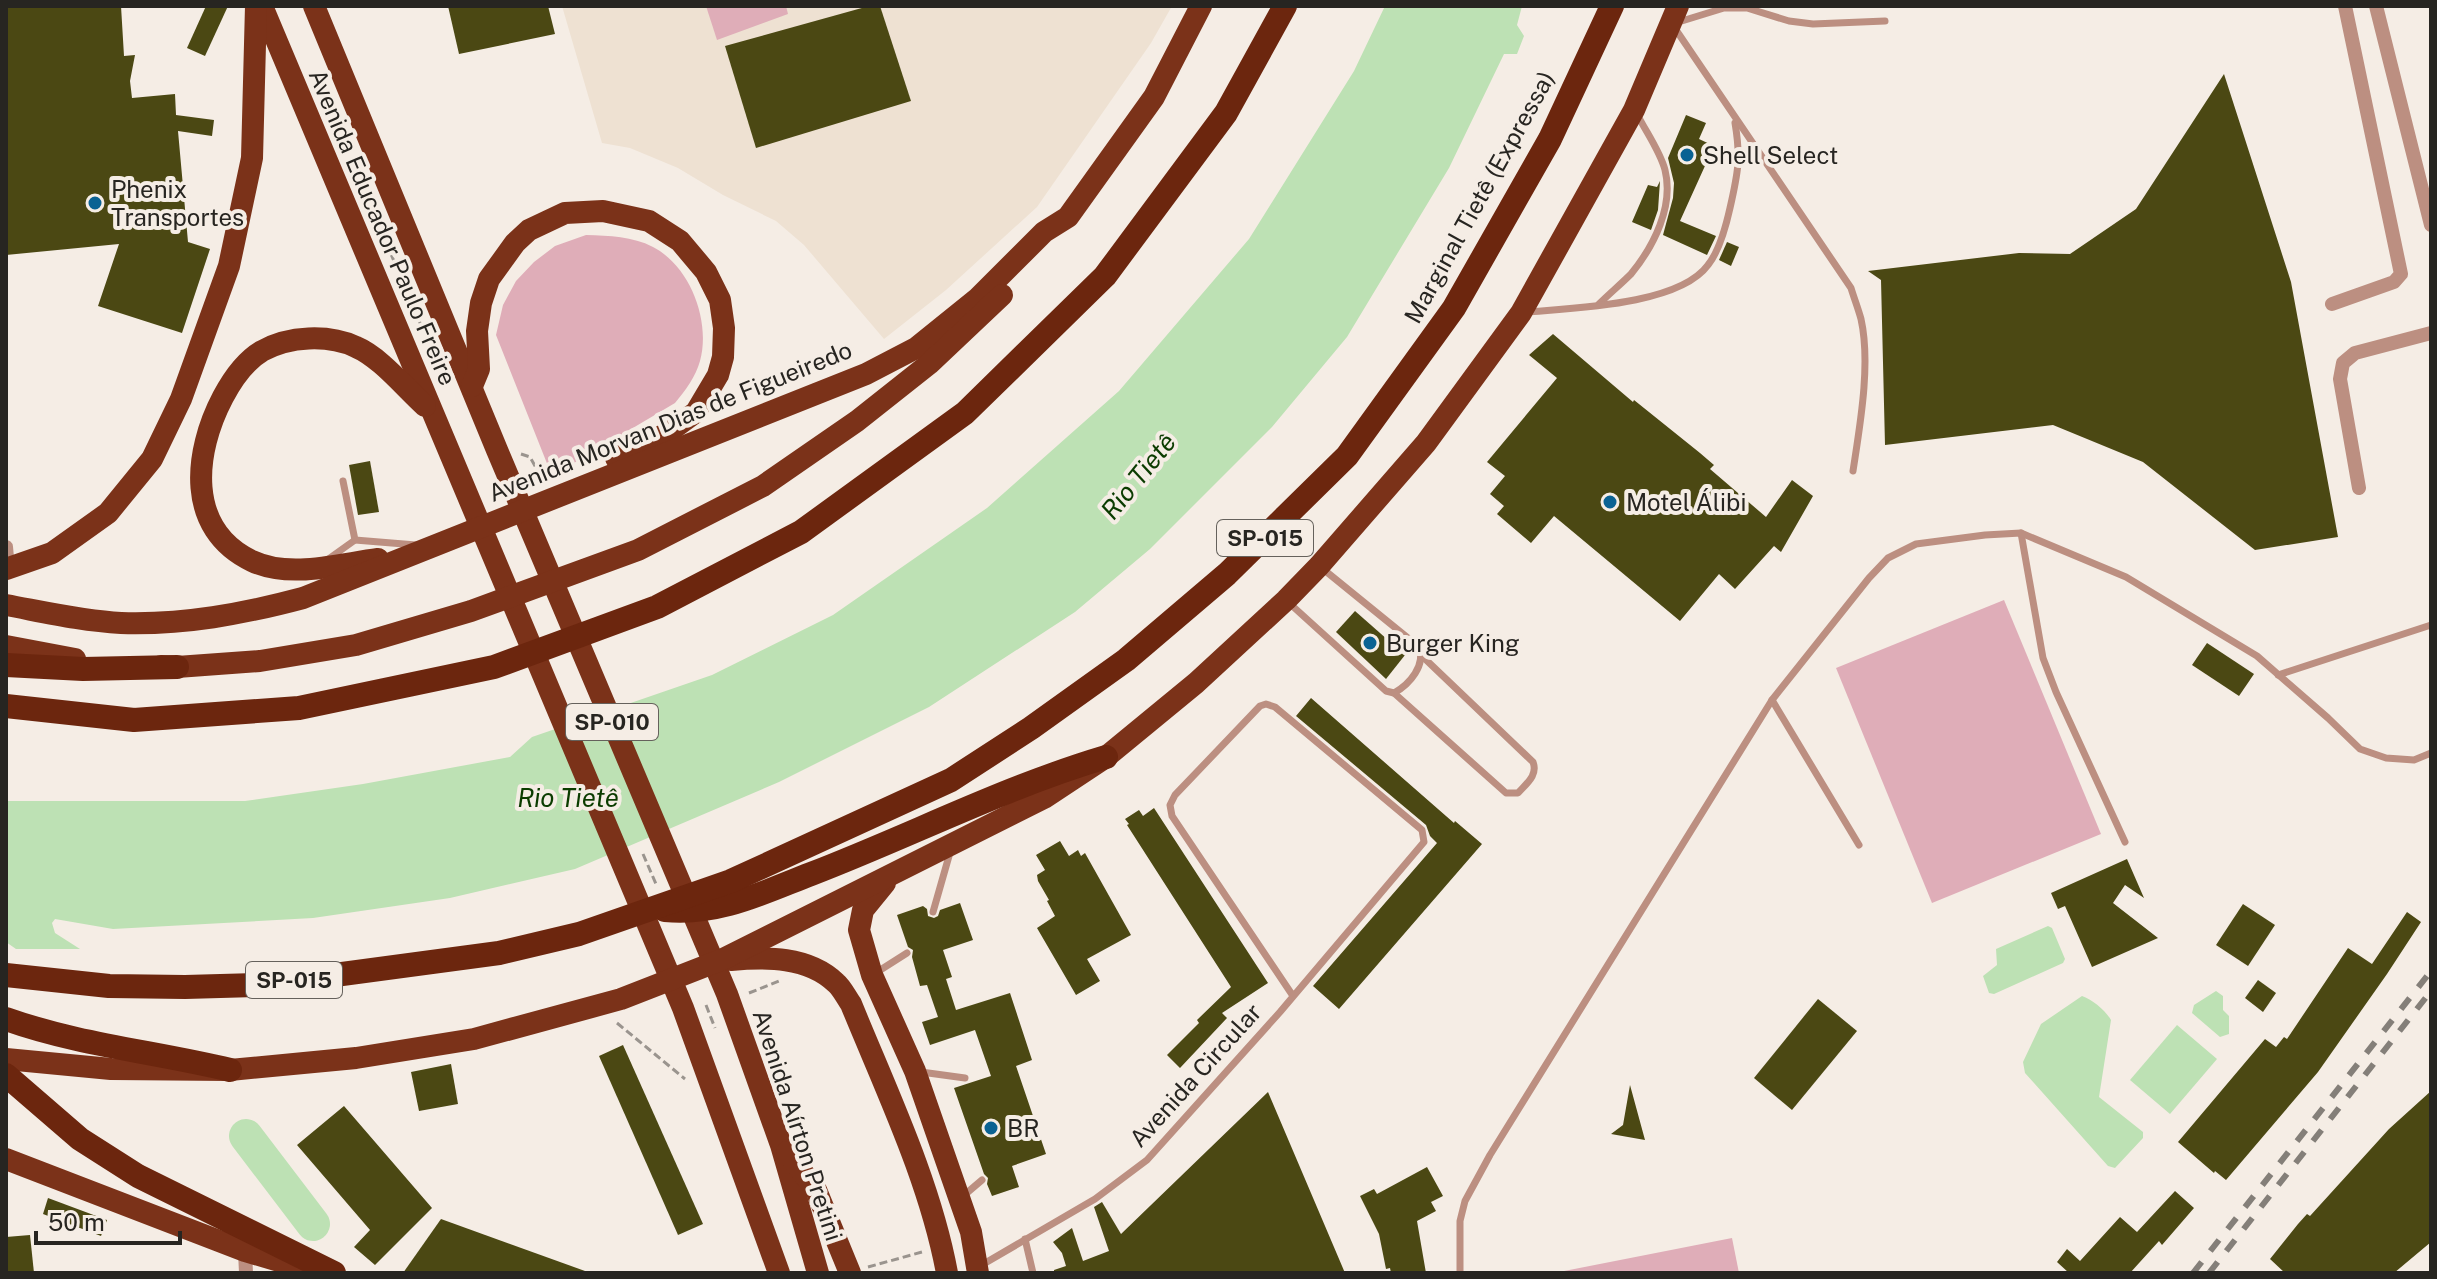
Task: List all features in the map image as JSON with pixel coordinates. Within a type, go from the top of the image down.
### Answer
[{"type":"highway","name":"Avenida Educador Paulo Freire","points":[[259,6],[683,1008],[719,1107]]},
{"type":"highway","points":[[7,562],[52,553],[108,513],[152,459],[181,399],[229,266],[252,158],[259,6]]},
{"type":"highway","name":"Avenida Educador Paulo Freire","points":[[314,6],[496,448]]},
{"type":"highway","points":[[329,6],[332,50]]},
{"type":"highway","name":"Avenida Morvan Dias de Figueiredo","points":[[6,605],[119,623],[181,623],[254,611],[303,598],[866,374],[916,348],[978,298],[1044,232],[1068,217],[1154,97],[1201,6]]},
{"type":"highway","points":[[6,706],[134,720],[299,708],[494,667],[657,607],[801,532],[965,413],[1105,276],[1226,113],[1285,6]]},
{"type":"highway","name":"Marginal Tietê (Expressa)","points":[[654,909],[731,881],[951,780],[1126,660],[1216,584],[1347,456],[1454,308],[1550,139],[1612,6]]},
{"type":"highway","points":[[6,1059],[111,1069],[230,1070],[356,1058],[474,1039],[598,1007],[721,960],[1044,798],[1106,757],[1196,683],[1286,600],[1426,443],[1521,313],[1634,110],[1675,15]]},
{"type":"highway","points":[[472,386],[479,369],[477,331],[489,279],[515,243],[529,230],[565,213],[603,211],[649,221],[680,241],[706,272],[720,300],[724,328],[723,357],[718,375],[696,412],[666,434],[584,474],[574,489]]},
{"type":"highway","points":[[6,665],[83,669],[177,667],[260,661],[356,645],[471,611],[638,550],[763,486],[857,421],[929,364],[1006,291],[1068,217]]},
{"type":"highway","points":[[425,549],[315,568],[292,569],[253,561],[232,548],[217,532],[205,508],[201,456],[208,430],[232,379],[260,352],[292,339],[326,339],[355,346],[432,412]]},
{"type":"highway","name":"Avenida Aírton Pretini","points":[[496,448],[727,994],[781,1145],[818,1273]]},
{"type":"highway","points":[[6,646],[60,658],[177,667]]},
{"type":"highway","points":[[654,909],[696,912],[726,906],[871,851],[1059,771],[1106,757]]},
{"type":"highway","points":[[891,876],[863,910],[859,930],[872,975],[915,1071],[971,1232],[978,1270]]},
{"type":"highway","name":"SP-015","points":[[6,975],[109,986],[260,985],[499,953],[579,934],[654,909]]},
{"type":"highway","points":[[721,960],[790,960],[813,968],[836,982],[851,1004],[917,1171],[942,1244],[947,1273]]},
{"type":"highway","points":[[6,1019],[113,1048],[192,1060],[230,1070]]},
{"type":"highway","points":[[6,1075],[80,1139],[138,1176],[327,1271]]},
{"type":"highway","name":"SP-010","points":[[719,1107],[779,1273]]},
{"type":"highway","points":[[781,1145],[816,1190],[850,1273]]},
{"type":"highway","points":[[6,1159],[246,1262],[327,1271]]},
{"type":"street","points":[[2332,304],[2394,282],[2401,274],[2345,6]]},
{"type":"street","points":[[2376,6],[2431,225]]},
{"type":"street","points":[[2359,488],[2340,379],[2343,363],[2355,353],[2431,333]]},
{"type":"lane","points":[[1853,471],[1864,361],[1861,321],[1851,288],[1734,117],[1675,15],[1746,7],[1789,21],[1813,24],[1885,21]]},
{"type":"lane","points":[[1597,305],[1631,273],[1653,240],[1667,207],[1668,186],[1664,166],[1634,110]]},
{"type":"lane","points":[[1521,313],[1648,298],[1687,283],[1708,266],[1726,227],[1737,177],[1740,151],[1734,117]]},
{"type":"lane","points":[[343,481],[355,540]]},
{"type":"lane","points":[[2021,533],[2043,658],[2125,842]]},
{"type":"lane","points":[[1460,1273],[1460,1221],[1465,1201],[1498,1142],[1772,700],[1888,558],[1916,544],[2021,533],[2126,577],[2257,656],[2360,749],[2386,758],[2414,760],[2431,753]]},
{"type":"lane","points":[[315,568],[355,540],[425,549]]},
{"type":"lane","points":[[1319,566],[1419,647],[1421,666],[1394,693]]},
{"type":"lane","points":[[1286,600],[1386,691],[1394,693],[1506,793],[1518,793],[1534,775],[1533,762],[1422,656]]},
{"type":"lane","points":[[2278,675],[2431,625]]},
{"type":"lane","points":[[1772,700],[1859,845]]},
{"type":"lane","name":"Avenida Circular","points":[[978,1270],[1095,1199],[1147,1160],[1280,1012],[1424,842],[1422,830],[1288,717],[1266,704],[1260,706],[1175,795],[1170,805],[1172,816],[1293,996]]},
{"type":"lane","points":[[933,912],[953,844]]},
{"type":"lane","points":[[872,975],[907,953]]},
{"type":"lane","points":[[915,1071],[965,1078]]},
{"type":"lane","points":[[959,1199],[982,1180]]},
{"type":"lane","points":[[1025,1239],[1033,1273]]},
{"type":"path","points":[[367,197],[422,328]]},
{"type":"path","points":[[496,448],[530,457],[553,497]]},
{"type":"path","points":[[598,1007],[719,1107]]},
{"type":"path","points":[[850,1273],[926,1251]]},
{"type":"shaded area","points":[[562,6],[1172,6],[1151,43],[1037,207],[946,290],[884,339],[804,245],[776,221],[678,168],[630,148],[602,143]]},
{"type":"shaded area","points":[[706,6],[786,6],[788,14],[717,40]]},
{"type":"shaded area","points":[[586,235],[637,241],[653,247],[678,267],[700,312],[703,345],[696,372],[675,403],[552,476],[496,335],[503,305],[516,281],[555,246]]},
{"type":"shaded area","points":[[2004,600],[2101,834],[1932,903],[1836,668]]},
{"type":"shaded area","points":[[1732,1238],[1739,1273],[1554,1273]]},
{"type":"water","name":"Rio Tietê","points":[[1385,6],[1522,6],[1517,25],[1524,36],[1517,54],[1504,54],[1449,168],[1347,337],[1272,427],[1150,549],[1075,612],[929,707],[779,782],[575,869],[450,898],[313,918],[113,929],[55,919],[52,923],[55,933],[80,949],[16,949],[6,942],[6,801],[245,801],[363,784],[510,757],[532,737],[712,675],[833,615],[987,508],[1119,391],[1249,239],[1354,71]]},
{"type":"water","points":[[2048,926],[2052,928],[2065,959],[2063,963],[1994,994],[1989,993],[1983,976],[1997,965],[1996,949]]},
{"type":"water","points":[[2216,991],[2223,996],[2223,1010],[2229,1016],[2229,1034],[2220,1037],[2192,1013],[2194,1005]]},
{"type":"water","points":[[2082,996],[2098,1006],[2111,1020],[2099,1097],[2143,1132],[2143,1138],[2115,1168],[2108,1166],[2025,1073],[2023,1062],[2041,1024]]},
{"type":"water","points":[[2177,1025],[2217,1059],[2170,1114],[2130,1080]]},
{"type":"building","name":"Phenix Transportes","points":[[6,6],[121,6],[124,56],[135,55],[130,81],[132,98],[175,94],[176,115],[214,120],[212,136],[178,131],[188,242],[210,249],[182,333],[98,306],[119,244],[6,255]]},
{"type":"building","points":[[206,6],[228,6],[205,56],[187,48]]},
{"type":"building","points":[[448,6],[548,6],[555,34],[459,54]]},
{"type":"building","points":[[869,6],[880,6],[911,101],[756,148],[725,46]]},
{"type":"building","points":[[2224,74],[2291,282],[2338,537],[2255,550],[2143,462],[2053,425],[1885,445],[1881,280],[1868,271],[2019,253],[2070,254],[2136,209]]},
{"type":"building","points":[[1686,115],[1706,123],[1699,139],[1714,146],[1680,221],[1716,236],[1707,255],[1663,235],[1674,183],[1668,158]]},
{"type":"building","points":[[1660,181],[1658,210],[1651,230],[1632,222],[1648,185],[1657,187]]},
{"type":"building","points":[[1727,242],[1739,247],[1731,266],[1719,260]]},
{"type":"building","points":[[1553,334],[1714,465],[1710,469],[1766,517],[1792,480],[1813,496],[1781,552],[1774,546],[1735,589],[1719,574],[1680,621],[1554,516],[1531,543],[1497,514],[1504,506],[1490,494],[1505,476],[1487,462],[1557,378],[1529,355]]},
{"type":"building","points":[[370,461],[379,512],[358,515],[349,465]]},
{"type":"building","name":"Burger King","points":[[1355,611],[1405,655],[1386,679],[1336,632]]},
{"type":"building","points":[[2207,643],[2254,674],[2239,696],[2192,665]]},
{"type":"building","points":[[1311,698],[1482,844],[1339,1009],[1313,986],[1437,843],[1426,825],[1296,716]]},
{"type":"building","points":[[1154,808],[1268,983],[1222,1013],[1227,1018],[1180,1068],[1167,1055],[1231,987],[1127,825],[1125,819],[1139,810],[1143,816]]},
{"type":"building","points":[[1060,841],[1069,856],[1078,850],[1081,856],[1085,853],[1131,935],[1087,959],[1100,981],[1076,995],[1037,928],[1055,916],[1038,881],[1037,875],[1045,870],[1036,855]]},
{"type":"building","points":[[2127,859],[2144,898],[2125,885],[2113,903],[2158,938],[2092,967],[2065,906],[2058,909],[2051,893]]},
{"type":"building","points":[[960,903],[973,940],[943,950],[952,977],[946,979],[956,1010],[1010,993],[1032,1060],[1016,1066],[1046,1154],[1012,1166],[1019,1187],[992,1196],[954,1088],[991,1076],[975,1030],[930,1045],[922,1022],[938,1017],[927,985],[920,986],[913,950],[908,947],[897,915],[923,906],[928,916],[934,918],[940,910]]},
{"type":"building","points":[[2243,904],[2275,925],[2248,966],[2216,945]]},
{"type":"building","points":[[2407,912],[2421,922],[2318,1072],[2226,1180],[2214,1173],[2178,1142],[2265,1039],[2276,1047],[2284,1037],[2287,1039],[2348,948],[2372,964]]},
{"type":"building","points":[[2258,980],[2276,993],[2263,1012],[2245,998]]},
{"type":"building","points":[[1818,999],[1857,1031],[1792,1110],[1754,1078]]},
{"type":"building","points":[[623,1045],[703,1224],[678,1235],[599,1056]]},
{"type":"building","points":[[451,1064],[458,1104],[419,1111],[411,1072]]},
{"type":"building","points":[[1630,1085],[1645,1140],[1611,1134],[1623,1125]]},
{"type":"building","points":[[2431,1091],[2431,1242],[2394,1273],[2285,1273],[2270,1259],[2298,1224],[2307,1214],[2310,1216],[2389,1129]]},
{"type":"building","points":[[1268,1092],[1345,1273],[1054,1273],[1054,1270],[1066,1266],[1062,1253],[1053,1242],[1072,1228],[1083,1261],[1109,1251],[1094,1207],[1102,1202],[1121,1234]]},
{"type":"building","points":[[344,1106],[432,1208],[375,1265],[354,1247],[370,1230],[297,1145]]},
{"type":"building","points":[[1427,1167],[1443,1196],[1431,1202],[1436,1211],[1417,1221],[1426,1273],[1391,1273],[1390,1268],[1386,1269],[1379,1234],[1360,1196],[1374,1189],[1377,1194]]},
{"type":"building","points":[[2175,1191],[2194,1208],[2162,1245],[2159,1241],[2130,1273],[2069,1273],[2057,1262],[2067,1249],[2080,1261],[2120,1217],[2137,1232]]},
{"type":"building","points":[[48,1198],[107,1220],[101,1236],[43,1214]]},
{"type":"building","points":[[441,1219],[585,1271],[585,1273],[403,1273]]},
{"type":"building","points":[[30,1235],[34,1273],[6,1273],[6,1237]]},
{"type":"waterway","points":[[246,1136],[313,1224]]},
{"type":"railway","points":[[2193,1273],[2431,971]]},
{"type":"railway","points":[[2209,1273],[2431,991]]},
{"type":"place","name":"Shell Select","points":[[1687,155]]},
{"type":"place","name":"Phenix Transportes","points":[[95,203]]},
{"type":"place","name":"Motel Álibi","points":[[1610,502]]},
{"type":"place","name":"Burger King","points":[[1370,643]]},
{"type":"place","name":"BR","points":[[991,1128]]}]
